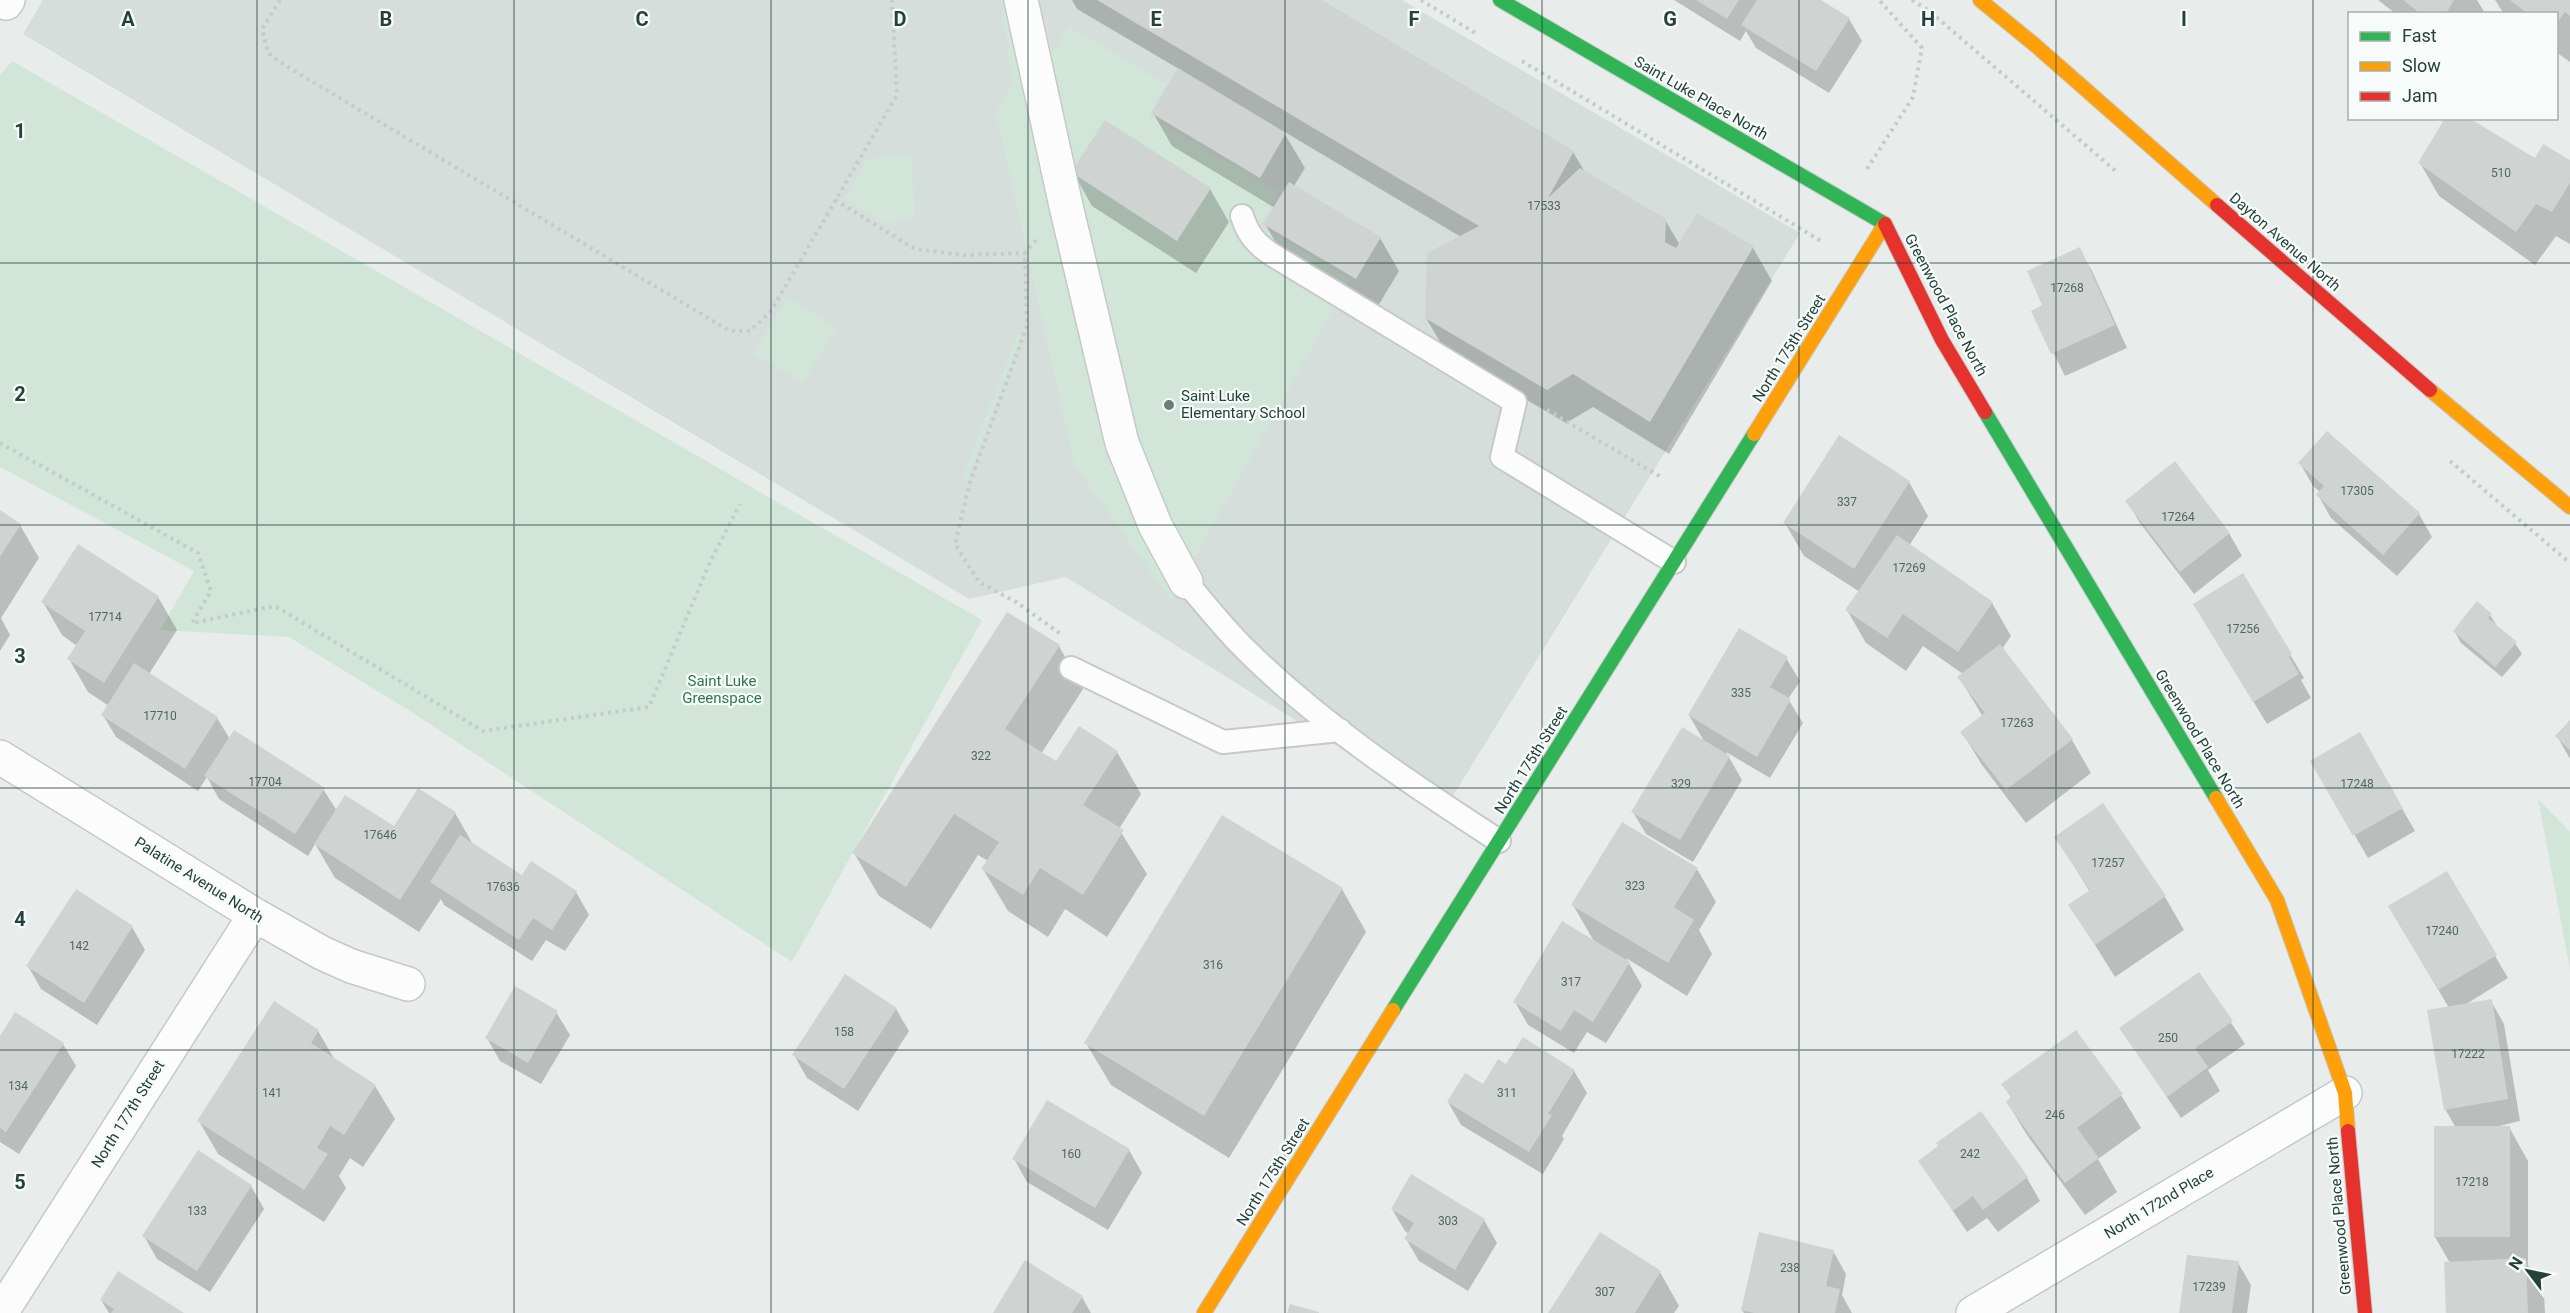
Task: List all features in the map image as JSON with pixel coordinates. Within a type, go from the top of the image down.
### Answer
[{"type":"street","points":[[1020,0],[1068,217],[1122,443],[1155,525],[1186,582]]},
{"type":"street","name":"Saint Luke Place North","points":[[1500,0],[1885,225]]},
{"type":"street","name":"Dayton Avenue North","points":[[1980,0],[2035,45],[2383,351],[2570,507]]},
{"type":"street","name":"North 175th Street","points":[[1204,1313],[1885,225]]},
{"type":"street","name":"Greenwood Place North","points":[[1885,225],[1942,340],[2277,900],[2345,1093],[2365,1313]]},
{"type":"street","name":"Palatine Avenue North","points":[[0,757],[255,915],[322,953],[351,966],[408,984]]},
{"type":"street","name":"North 177th Street","points":[[1,1313],[255,915]]},
{"type":"street","name":"North 172nd Place","points":[[1973,1313],[2345,1093]]},
{"type":"lane","points":[[1242,216],[1246,230],[1255,243],[1271,254],[1515,402],[1502,457],[1674,562]]},
{"type":"lane","points":[[1186,582],[1245,650],[1299,698],[1427,794],[1499,841]]},
{"type":"lane","points":[[1071,668],[1223,742],[1340,730]]},
{"type":"path","points":[[280,0],[262,29],[268,53],[286,66],[730,331],[750,331],[771,310],[897,95],[891,0]]},
{"type":"path","points":[[1421,0],[1480,36]]},
{"type":"path","points":[[1864,174],[1914,97],[1922,48],[1879,0]]},
{"type":"path","points":[[1520,59],[1821,241]]},
{"type":"path","points":[[835,200],[915,249],[963,255],[1025,253],[1027,326],[970,482],[955,544],[979,582],[1016,602],[1066,638],[1071,668]]},
{"type":"path","points":[[1515,402],[1533,401],[1661,477]]},
{"type":"path","points":[[0,443],[198,553],[212,591],[192,622],[275,606],[483,731],[649,707],[710,562],[740,504]]},
{"type":"shaded area","name":"Saint Luke Elementary School","points":[[43,0],[1402,0],[1800,233],[1443,812],[1066,577],[969,599],[23,34]]},
{"type":"green space","points":[[1001,0],[1038,0],[1053,51],[1069,27],[1166,84],[1149,117],[1278,191],[1260,226],[1350,279],[1171,600],[1075,466],[996,112],[1013,84]]},
{"type":"green space","name":"Saint Luke Greenspace","points":[[12,61],[982,620],[792,962],[410,711],[289,637],[160,630],[194,571],[0,467],[0,75]]},
{"type":"green space","points":[[911,156],[915,217],[886,224],[844,199],[868,159]]},
{"type":"green space","points":[[788,298],[837,328],[803,383],[754,353]]},
{"type":"green space","points":[[1017,335],[1021,336],[967,479],[963,478]]},
{"type":"green space","points":[[2538,799],[2570,832],[2570,970]]},
{"type":"building","points":[[1097,0],[1322,0],[1574,151],[1548,198],[1580,168],[1666,219],[1665,242],[1676,248],[1697,213],[1754,246],[1650,422],[1573,374],[1547,390],[1425,318],[1427,253],[1479,226]]},
{"type":"building","points":[[1696,0],[1739,0],[1727,19]]},
{"type":"building","points":[[1757,0],[1821,0],[1850,18],[1816,71],[1741,25]]},
{"type":"building","points":[[2403,0],[2454,0],[2447,12],[2418,12]]},
{"type":"building","points":[[2510,0],[2570,0],[2570,16],[2565,12],[2558,21],[2558,12],[2525,12]]},
{"type":"building","points":[[1178,68],[1286,133],[1260,178],[1151,113]]},
{"type":"building","points":[[1105,120],[1211,188],[1177,241],[1071,172]]},
{"type":"building","points":[[2444,120],[2472,120],[2535,158],[2543,144],[2570,160],[2570,183],[2552,212],[2536,204],[2516,232],[2418,163]]},
{"type":"building","points":[[1289,182],[1381,237],[1356,279],[1263,224]]},
{"type":"building","points":[[2080,247],[2115,325],[2051,354],[2031,311],[2042,305],[2027,271]]},
{"type":"building","points":[[2327,431],[2420,513],[2383,555],[2316,495],[2324,486],[2298,463]]},
{"type":"building","points":[[1839,435],[1910,481],[1854,569],[1783,523]]},
{"type":"building","points":[[2175,461],[2230,533],[2180,572],[2125,501]]},
{"type":"building","points":[[0,510],[21,524],[0,557]]},
{"type":"building","points":[[1897,535],[1993,602],[1958,652],[1903,614],[1887,638],[1845,610]]},
{"type":"building","points":[[78,544],[159,596],[104,683],[67,659],[85,631],[41,602]]},
{"type":"building","points":[[2243,573],[2292,654],[2289,657],[2299,674],[2253,702],[2193,604]]},
{"type":"building","points":[[2477,601],[2492,614],[2488,618],[2517,642],[2495,667],[2453,631]]},
{"type":"building","points":[[1007,612],[1060,645],[1005,729],[1056,761],[1079,726],[1118,751],[1083,805],[1124,830],[1083,895],[1040,868],[1023,895],[981,869],[999,842],[954,814],[906,887],[852,853]]},
{"type":"building","points":[[1739,628],[1788,657],[1770,687],[1791,699],[1757,757],[1688,715]]},
{"type":"building","points":[[2000,644],[2073,739],[2006,790],[1960,732],[1985,713],[1957,677]]},
{"type":"building","points":[[134,663],[218,717],[185,769],[101,715]]},
{"type":"building","points":[[2570,720],[2570,750],[2555,736]]},
{"type":"building","points":[[1682,727],[1730,756],[1680,840],[1631,812]]},
{"type":"building","points":[[234,730],[325,788],[295,834],[204,776]]},
{"type":"building","points":[[2360,732],[2403,808],[2353,836],[2310,761]]},
{"type":"building","points":[[418,788],[456,812],[400,900],[314,844],[345,795],[394,826]]},
{"type":"building","points":[[2103,803],[2166,896],[2095,945],[2068,905],[2090,890],[2054,837]]},
{"type":"building","points":[[1222,815],[1343,888],[1204,1116],[1084,1043]]},
{"type":"building","points":[[1622,822],[1698,868],[1674,907],[1694,920],[1668,963],[1571,905]]},
{"type":"building","points":[[460,835],[522,875],[531,861],[577,891],[552,930],[533,918],[519,940],[430,882]]},
{"type":"building","points":[[2447,871],[2497,955],[2438,990],[2388,906]]},
{"type":"building","points":[[76,889],[133,926],[84,1003],[26,966]]},
{"type":"building","points":[[1562,921],[1630,962],[1593,1022],[1574,1010],[1561,1031],[1513,1002]]},
{"type":"building","points":[[2199,972],[2233,1021],[2195,1048],[2208,1067],[2167,1097],[2119,1028]]},
{"type":"building","points":[[845,974],[897,1008],[844,1089],[792,1055]]},
{"type":"building","points":[[515,986],[558,1011],[528,1063],[485,1038]]},
{"type":"building","points":[[2492,999],[2508,1099],[2444,1110],[2427,1010]]},
{"type":"building","points":[[274,1001],[319,1030],[311,1043],[376,1085],[344,1135],[330,1126],[317,1148],[328,1154],[304,1190],[197,1121]]},
{"type":"building","points":[[15,1012],[64,1043],[6,1132],[0,1128],[0,1036]]},
{"type":"building","points":[[2076,1030],[2123,1094],[2077,1128],[2099,1158],[2065,1183],[2006,1102],[2011,1097],[2001,1084]]},
{"type":"building","points":[[1523,1037],[1575,1070],[1548,1114],[1552,1115],[1529,1152],[1447,1102],[1465,1073],[1483,1084],[1498,1059],[1506,1064]]},
{"type":"building","points":[[1047,1100],[1130,1149],[1095,1208],[1012,1159]]},
{"type":"building","points":[[1981,1111],[2028,1177],[1983,1210],[1973,1196],[1953,1211],[1918,1161],[1938,1146],[1936,1143]]},
{"type":"building","points":[[2434,1126],[2510,1126],[2510,1237],[2434,1237]]},
{"type":"building","points":[[198,1150],[252,1185],[197,1271],[142,1236]]},
{"type":"building","points":[[1411,1174],[1485,1219],[1455,1270],[1404,1239],[1414,1223],[1391,1209]]},
{"type":"building","points":[[1600,1232],[1661,1271],[1635,1313],[1548,1313]]},
{"type":"building","points":[[1759,1232],[1834,1250],[1826,1286],[1840,1289],[1835,1313],[1754,1313],[1741,1310]]},
{"type":"building","points":[[2187,1255],[2239,1261],[2232,1313],[2179,1313]]},
{"type":"building","points":[[2526,1258],[2528,1313],[2446,1313],[2444,1262]]},
{"type":"building","points":[[1025,1260],[1083,1296],[1072,1313],[993,1313]]},
{"type":"building","points":[[118,1271],[184,1313],[111,1313],[114,1309],[100,1300]]},
{"type":"building","points":[[1290,1304],[1319,1312],[1319,1313],[1287,1313]]},
{"type":"traffic: fast","points":[[1500,0],[1885,224]]},
{"type":"traffic: fast","points":[[1985,412],[2216,798]]},
{"type":"traffic: fast","points":[[1393,1010],[1754,434]]},
{"type":"traffic: slow","points":[[1980,0],[2035,45],[2217,205]]},
{"type":"traffic: slow","points":[[1754,434],[1885,224]]},
{"type":"traffic: slow","points":[[2430,390],[2570,507]]},
{"type":"traffic: slow","points":[[2216,798],[2277,900],[2345,1093],[2348,1131]]},
{"type":"traffic: slow","points":[[1204,1313],[1393,1010]]},
{"type":"traffic: jam","points":[[2217,205],[2430,390]]},
{"type":"traffic: jam","points":[[1885,224],[1942,340],[1985,412]]},
{"type":"traffic: jam","points":[[2348,1131],[2365,1313]]},
{"type":"place","name":"Saint Luke Elementary School","points":[[1169,405]]}]
